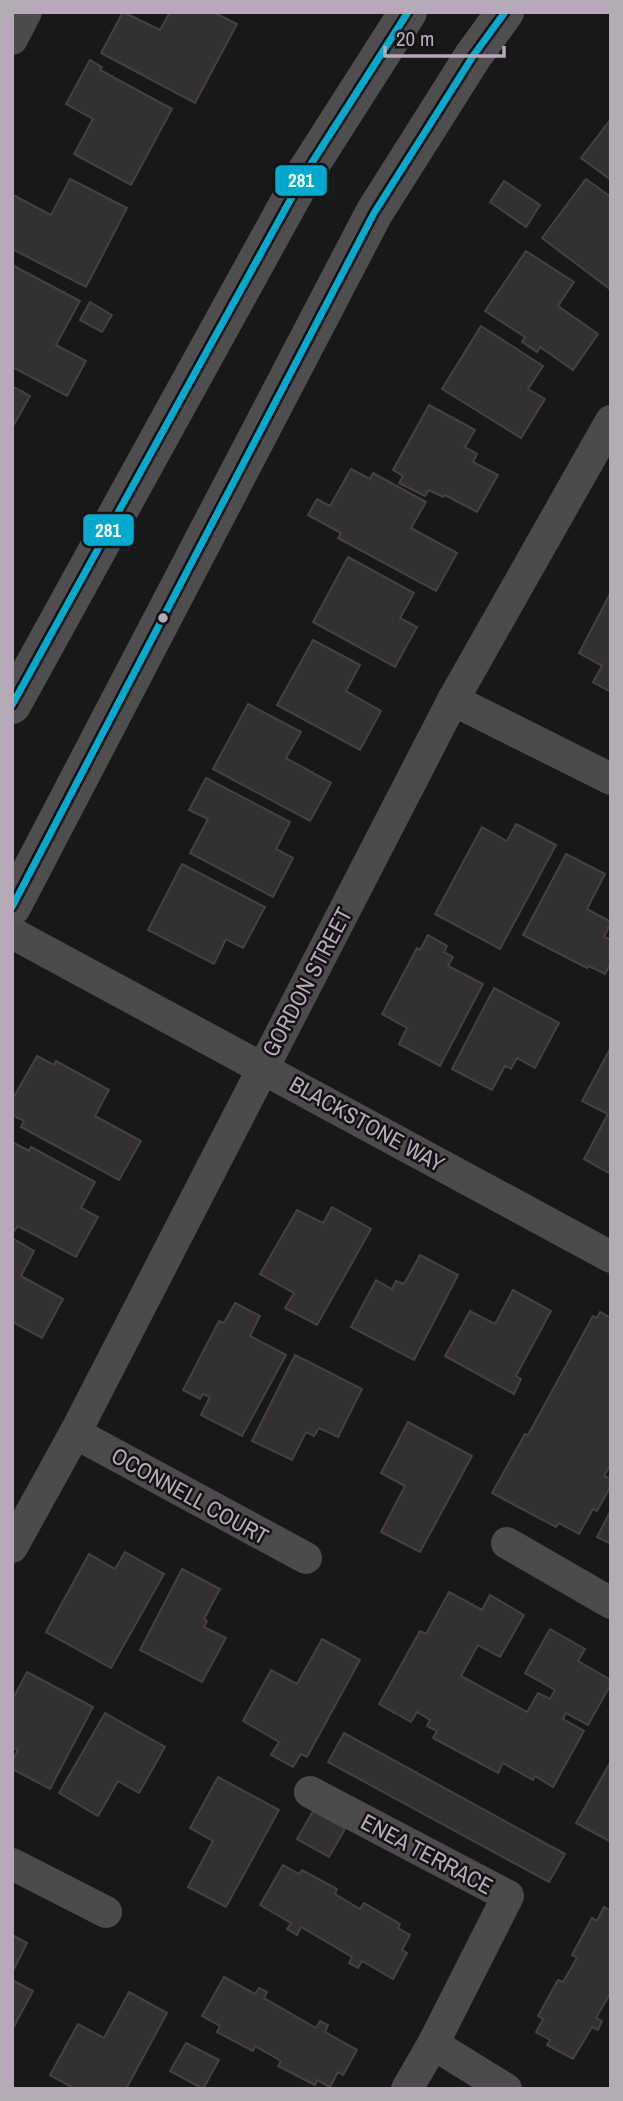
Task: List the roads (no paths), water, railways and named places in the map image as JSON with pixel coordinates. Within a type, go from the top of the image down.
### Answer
[{"type":"main road","points":[[12,705],[303,175],[408,12]]},
{"type":"main road","points":[[12,906],[374,214],[473,56],[505,12]]},
{"type":"street","points":[[12,39],[26,12]]},
{"type":"street","name":"GORDON STREET","points":[[12,1547],[75,1433],[453,700],[611,421]]},
{"type":"street","points":[[453,700],[611,779]]},
{"type":"street","name":"BLACKSTONE WAY","points":[[12,933],[611,1257]]},
{"type":"street","name":"OCONNELL COURT","points":[[75,1433],[306,1558]]},
{"type":"street","points":[[507,1543],[611,1603]]},
{"type":"street","name":"ENEA TERRACE","points":[[310,1792],[508,1896],[433,2044],[407,2089]]},
{"type":"street","points":[[12,1864],[106,1912]]},
{"type":"street","points":[[433,2044],[506,2089]]}]
